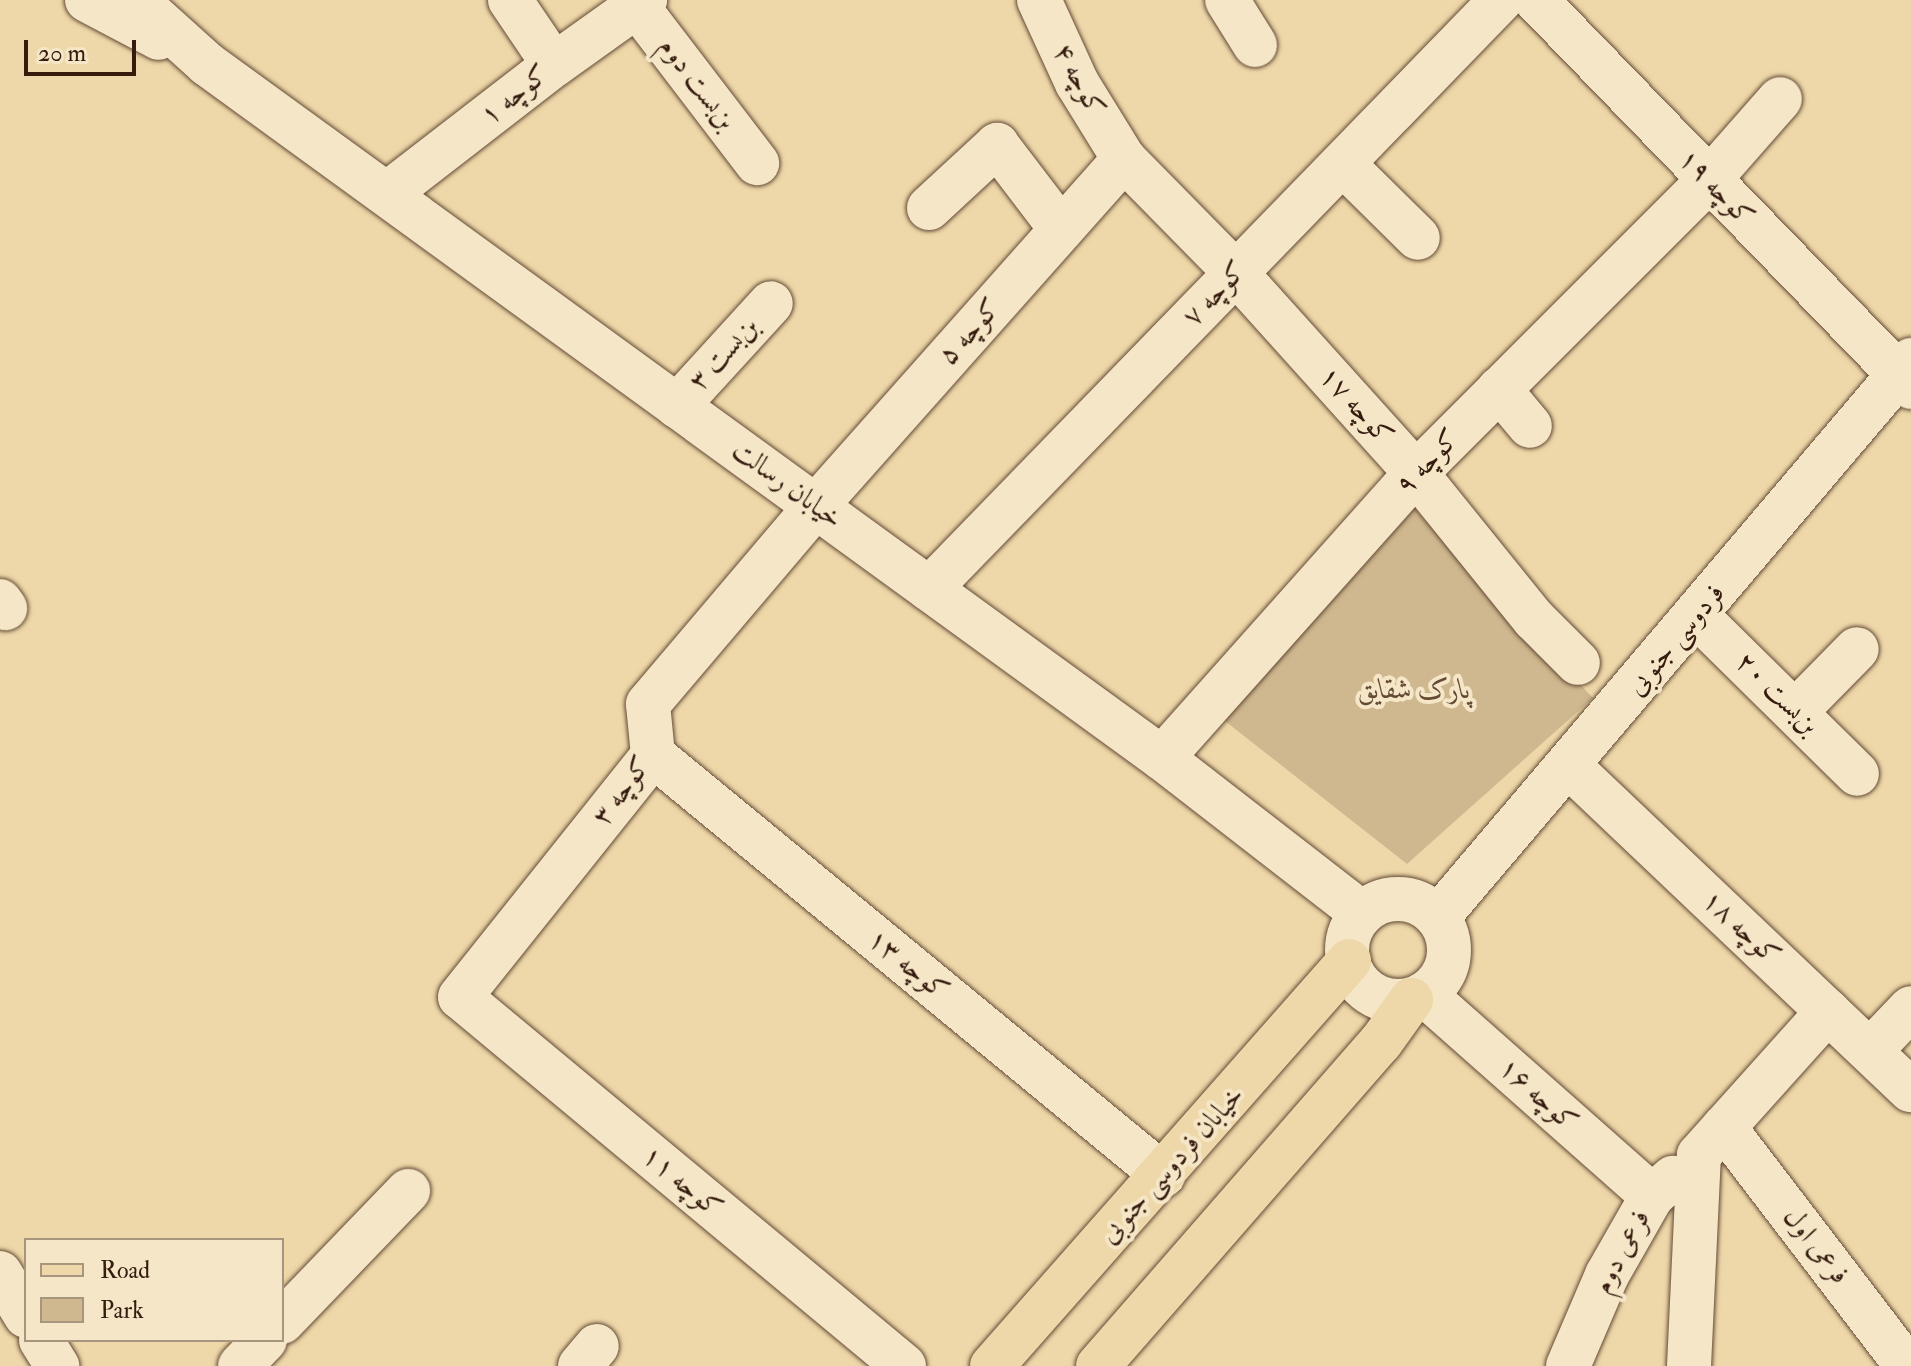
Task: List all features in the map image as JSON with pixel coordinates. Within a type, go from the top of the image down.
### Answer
[{"type":"main road","name":"خیابان فردوسی جنوبی","points":[[992,1366],[1349,961]]},
{"type":"main road","points":[[1116,1360],[1418,997]]},
{"type":"street","points":[[87,0],[207,64]]},
{"type":"street","points":[[136,0],[207,64]]},
{"type":"street","points":[[510,0],[554,65]]},
{"type":"street","name":"کوچه ۴","points":[[1039,0],[1077,83],[1124,159]]},
{"type":"street","points":[[1227,0],[1255,45]]},
{"type":"street","name":"کوچه ۷","points":[[929,589],[1501,0]]},
{"type":"street","name":"کوچه ۱۹","points":[[1536,0],[1708,181],[1907,374]]},
{"type":"street","name":"کوچه ۱","points":[[387,194],[554,65],[641,3]]},
{"type":"street","name":"بن‌بست دوم","points":[[641,3],[757,163]]},
{"type":"street","name":"خیابان رسالت","points":[[207,64],[1162,758],[1362,913]]},
{"type":"street","name":"کوچه ۹","points":[[1162,758],[1416,473],[1708,181],[1780,99]]},
{"type":"street","points":[[929,208],[997,145],[1061,229]]},
{"type":"street","name":"کوچه ۵","points":[[816,506],[1124,159]]},
{"type":"street","name":"کوچه ۱۷","points":[[1124,159],[1236,273],[1416,473],[1534,619],[1578,663]]},
{"type":"street","points":[[1343,164],[1418,238]]},
{"type":"street","name":"بن‌بست ۳","points":[[677,406],[771,303]]},
{"type":"street","name":"فردوسی جنوبی","points":[[1438,917],[1907,374]]},
{"type":"street","points":[[1499,389],[1530,426]]},
{"type":"street","name":"کوچه ۳","points":[[460,997],[653,755],[648,704],[816,506]]},
{"type":"street","name":"بن‌بست ۲۰","points":[[1696,615],[1857,774]]},
{"type":"street","points":[[1795,712],[1857,649]]},
{"type":"street","name":"کوچه ۱۳","points":[[653,755],[1163,1175]]},
{"type":"street","name":"کوچه ۱۸","points":[[1569,766],[1911,1090]]},
{"type":"street","points":[[1392,900],[1409,900],[1425,906],[1438,917],[1446,933],[1448,959],[1438,983],[1418,997],[1391,1001],[1372,993],[1356,980],[1349,961],[1353,927],[1362,913],[1392,900]]},
{"type":"street","name":"کوچه ۱۱","points":[[460,997],[904,1366]]},
{"type":"street","name":"کوچه ۱۶","points":[[1418,997],[1652,1196]]},
{"type":"street","points":[[1870,1051],[1911,1008]]},
{"type":"street","name":"فرعی دوم","points":[[1568,1366],[1607,1275],[1652,1196],[1712,1141],[1828,1011]]},
{"type":"street","points":[[1689,1366],[1712,1141]]},
{"type":"street","name":"فرعی اول","points":[[1712,1141],[1907,1366]]},
{"type":"street","points":[[284,1320],[408,1191]]},
{"type":"street","points":[[0,1273],[24,1313]]},
{"type":"street","points":[[42,1342],[57,1366]]},
{"type":"street","points":[[240,1366],[263,1342]]},
{"type":"green space","name":"پارک شقایق","points":[[1413,507],[1593,698],[1407,864],[1220,717]]}]
